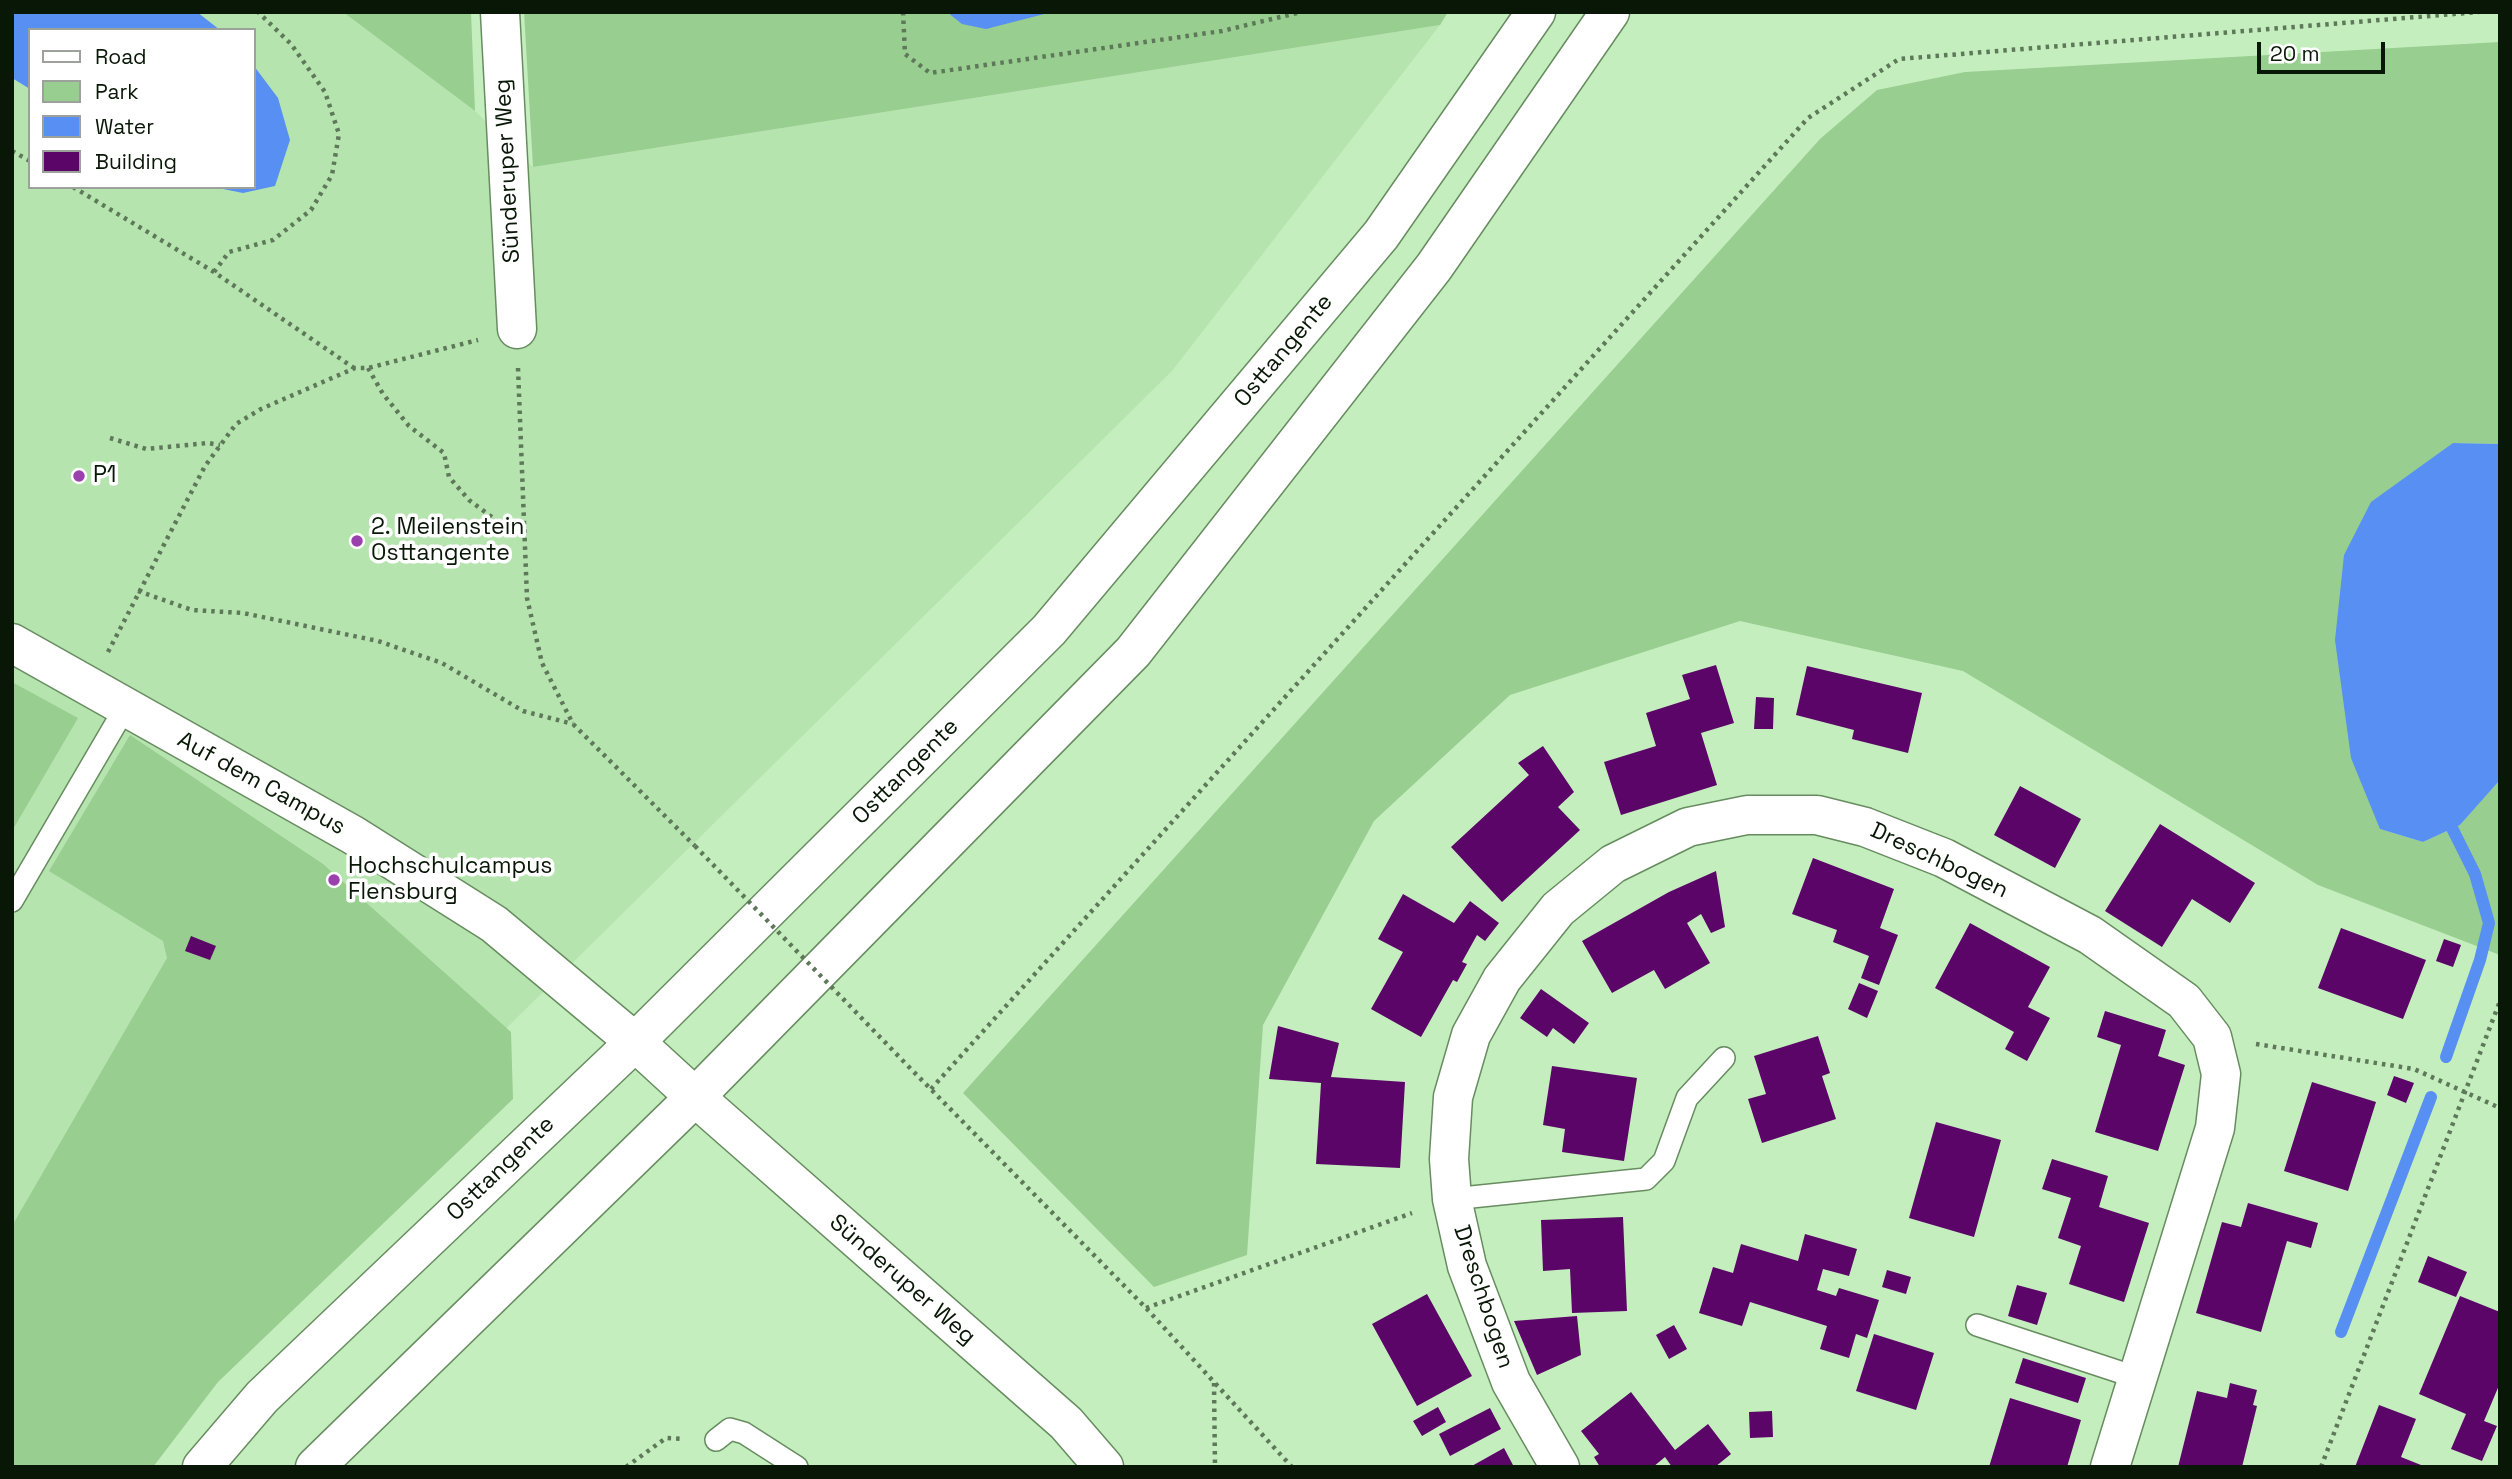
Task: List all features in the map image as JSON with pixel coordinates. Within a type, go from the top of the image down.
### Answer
[{"type":"main road","name":"Sünderuper Weg","points":[[499,12],[516,329]]},
{"type":"main road","name":"Osttangente","points":[[202,1467],[262,1397],[635,1042],[1049,630],[1381,235],[1536,12]]},
{"type":"main road","points":[[315,1467],[695,1097],[1133,652],[1434,267],[1610,12]]},
{"type":"main road","name":"Auf dem Campus","points":[[12,643],[353,835],[494,924],[635,1042],[695,1097]]},
{"type":"main road","name":"Dreschbogen","points":[[1560,1467],[1511,1382],[1467,1266],[1451,1199],[1449,1159],[1453,1097],[1471,1035],[1502,979],[1558,909],[1613,864],[1688,827],[1746,815],[1817,815],[1865,827],[1944,858],[2090,936],[2185,1001],[2212,1037],[2221,1074],[2215,1128],[2110,1467]]},
{"type":"main road","name":"Sünderuper Weg","points":[[695,1097],[1066,1423],[1104,1467]]},
{"type":"lane","points":[[12,901],[125,708]]},
{"type":"lane","points":[[1451,1199],[1646,1179],[1664,1161],[1687,1098],[1724,1058]]},
{"type":"lane","points":[[1977,1325],[2138,1378]]},
{"type":"lane","points":[[716,1440],[730,1429],[744,1433],[797,1467]]},
{"type":"path","points":[[214,272],[229,252],[273,240],[312,210],[332,175],[339,134],[325,92],[291,44],[258,12]]},
{"type":"path","points":[[904,12],[905,54],[930,73],[1222,31],[1301,12]]},
{"type":"path","points":[[931,1089],[1808,118],[1899,59],[2479,12]]},
{"type":"path","points":[[12,151],[28,161]]},
{"type":"path","points":[[75,189],[214,272],[355,368]]},
{"type":"path","points":[[88,686],[205,466],[236,424],[355,368],[368,368],[516,329],[527,598],[542,663],[573,724],[1146,1308],[1292,1467]]},
{"type":"path","points":[[368,368],[383,394],[409,426],[444,453],[449,477],[469,500],[508,529],[524,536]]},
{"type":"path","points":[[110,438],[146,449],[208,443],[220,445]]},
{"type":"path","points":[[138,591],[192,610],[243,613],[378,641],[442,663],[523,712],[573,724]]},
{"type":"path","points":[[2321,1467],[2500,1002]]},
{"type":"path","points":[[2212,1037],[2414,1069],[2500,1108]]},
{"type":"path","points":[[1146,1308],[1451,1199]]},
{"type":"path","points":[[1214,1382],[1215,1467]]},
{"type":"path","points":[[626,1467],[666,1438],[716,1440]]},
{"type":"shaded area","name":"Hochschulcampus Flensburg","points":[[12,12],[343,12],[475,111],[533,167],[1440,25],[1172,371],[141,1389],[81,1467],[12,1467]]},
{"type":"green space","points":[[343,12],[471,12],[475,111]]},
{"type":"green space","points":[[524,12],[1448,12],[1440,25],[533,167]]},
{"type":"green space","points":[[2500,42],[2500,444],[2453,443],[2380,829],[2423,842],[2460,825],[2500,780],[2500,955],[2318,885],[1963,671],[1740,621],[1510,695],[1374,821],[1263,1025],[1247,1255],[1154,1287],[963,1093],[1820,139],[1877,90],[1965,72]]},
{"type":"green space","points":[[12,682],[78,718],[12,831]]},
{"type":"green space","points":[[130,735],[323,864],[511,1032],[513,1099],[218,1382],[153,1467],[12,1467],[12,1226],[167,958],[163,941],[49,871]]},
{"type":"water","points":[[12,12],[197,12],[217,28],[28,28],[28,88],[12,78]]},
{"type":"water","points":[[947,12],[1052,12],[986,29],[962,24]]},
{"type":"water","points":[[256,69],[278,98],[290,140],[275,186],[243,193],[223,189],[256,189]]},
{"type":"water","points":[[2453,443],[2500,444],[2500,780],[2460,825],[2423,842],[2380,829],[2351,758],[2335,640],[2344,555],[2371,502]]},
{"type":"building","points":[[1716,665],[1734,723],[1701,733],[1717,785],[1621,815],[1604,762],[1656,746],[1646,713],[1690,699],[1682,675]]},
{"type":"building","points":[[1807,666],[1922,693],[1908,753],[1852,739],[1854,730],[1796,715]]},
{"type":"building","points":[[1756,697],[1774,698],[1773,729],[1754,729]]},
{"type":"building","points":[[1543,746],[1574,792],[1558,807],[1580,830],[1502,902],[1451,847],[1529,775],[1518,763]]},
{"type":"building","points":[[2020,786],[2081,819],[2055,868],[1994,835]]},
{"type":"building","points":[[2160,824],[2255,883],[2230,923],[2192,899],[2162,947],[2105,911]]},
{"type":"building","points":[[1813,858],[1894,889],[1880,928],[1898,935],[1879,985],[1861,978],[1869,956],[1833,942],[1837,930],[1792,914]]},
{"type":"building","points":[[1716,871],[1725,927],[1711,933],[1701,914],[1687,923],[1710,963],[1665,989],[1654,970],[1612,993],[1582,941],[1669,892]]},
{"type":"building","points":[[1403,894],[1454,923],[1470,901],[1499,923],[1485,941],[1477,935],[1462,962],[1467,964],[1457,982],[1453,980],[1421,1037],[1371,1009],[1403,952],[1378,939]]},
{"type":"building","points":[[1970,923],[2050,967],[2028,1007],[2050,1018],[2027,1061],[2005,1049],[2014,1032],[1935,988]]},
{"type":"building","points":[[2341,928],[2426,960],[2403,1019],[2318,988]]},
{"type":"building","points":[[191,936],[216,946],[210,960],[185,951]]},
{"type":"building","points":[[2444,939],[2461,945],[2453,967],[2436,961]]},
{"type":"building","points":[[1859,983],[1878,991],[1867,1018],[1848,1009]]},
{"type":"building","points":[[1541,989],[1589,1023],[1574,1044],[1553,1028],[1547,1037],[1520,1018]]},
{"type":"building","points":[[2105,1011],[2166,1030],[2158,1056],[2185,1065],[2158,1151],[2095,1132],[2121,1045],[2097,1037]]},
{"type":"building","points":[[1278,1026],[1339,1043],[1331,1077],[1405,1082],[1400,1168],[1316,1164],[1321,1083],[1269,1079]]},
{"type":"building","points":[[1818,1036],[1830,1073],[1822,1076],[1836,1119],[1762,1143],[1748,1099],[1766,1094],[1754,1056]]},
{"type":"building","points":[[1552,1066],[1637,1078],[1624,1161],[1562,1152],[1565,1129],[1543,1125]]},
{"type":"building","points":[[2394,1076],[2414,1083],[2406,1103],[2387,1095]]},
{"type":"building","points":[[2312,1082],[2376,1102],[2348,1191],[2284,1171]]},
{"type":"building","points":[[1936,1122],[2001,1140],[1974,1237],[1909,1218]]},
{"type":"building","points":[[2052,1159],[2108,1176],[2099,1207],[2149,1223],[2124,1302],[2069,1284],[2081,1246],[2058,1238],[2071,1198],[2042,1189]]},
{"type":"building","points":[[2248,1203],[2318,1223],[2311,1248],[2287,1241],[2261,1332],[2196,1313],[2222,1222],[2241,1227]]},
{"type":"building","points":[[1623,1217],[1627,1311],[1572,1313],[1570,1269],[1543,1271],[1541,1220]]},
{"type":"building","points":[[1805,1234],[1857,1249],[1849,1276],[1823,1269],[1817,1290],[1836,1296],[1839,1288],[1879,1300],[1867,1338],[1856,1334],[1849,1358],[1820,1349],[1827,1326],[1750,1302],[1742,1326],[1699,1313],[1713,1267],[1733,1273],[1741,1244],[1798,1261]]},
{"type":"building","points":[[2428,1256],[2467,1272],[2456,1297],[2418,1282]]},
{"type":"building","points":[[1887,1270],[1911,1277],[1906,1294],[1882,1287]]},
{"type":"building","points":[[2017,1285],[2047,1293],[2037,1325],[2008,1316]]},
{"type":"building","points":[[1427,1294],[1472,1376],[1417,1406],[1372,1324]]},
{"type":"building","points":[[2460,1296],[2500,1312],[2500,1383],[2484,1421],[2497,1426],[2482,1461],[2451,1449],[2466,1414],[2419,1394]]},
{"type":"building","points":[[1577,1316],[1581,1355],[1537,1375],[1514,1321]]},
{"type":"building","points":[[1674,1325],[1687,1349],[1669,1359],[1656,1335]]},
{"type":"building","points":[[1874,1334],[1934,1353],[1916,1410],[1856,1391]]},
{"type":"building","points":[[2023,1358],[2086,1378],[2078,1403],[2015,1383]]},
{"type":"building","points":[[2230,1383],[2257,1390],[2253,1405],[2257,1406],[2242,1467],[2178,1467],[2197,1391],[2227,1398]]},
{"type":"building","points":[[1631,1392],[1675,1450],[1708,1424],[1731,1454],[1715,1467],[1672,1467],[1665,1457],[1653,1467],[1600,1467],[1594,1457],[1599,1454],[1581,1431]]},
{"type":"building","points":[[2010,1398],[2081,1420],[2067,1467],[1989,1467]]},
{"type":"building","points":[[2379,1405],[2416,1419],[2401,1457],[2426,1467],[2355,1467]]},
{"type":"building","points":[[1438,1407],[1446,1422],[1422,1436],[1413,1421]]},
{"type":"building","points":[[1490,1408],[1501,1429],[1450,1456],[1439,1434]]},
{"type":"building","points":[[1772,1411],[1773,1437],[1750,1438],[1749,1412]]},
{"type":"building","points":[[1504,1448],[1514,1467],[1470,1467]]},
{"type":"waterway","points":[[2446,1057],[2480,960],[2489,923],[2475,874],[2452,828]]},
{"type":"waterway","points":[[2341,1332],[2431,1097]]},
{"type":"place","name":"P1","points":[[79,476]]},
{"type":"place","name":"2. Meilenstein Osttangente","points":[[357,541]]},
{"type":"place","name":"Hochschulcampus Flensburg","points":[[334,880]]}]
